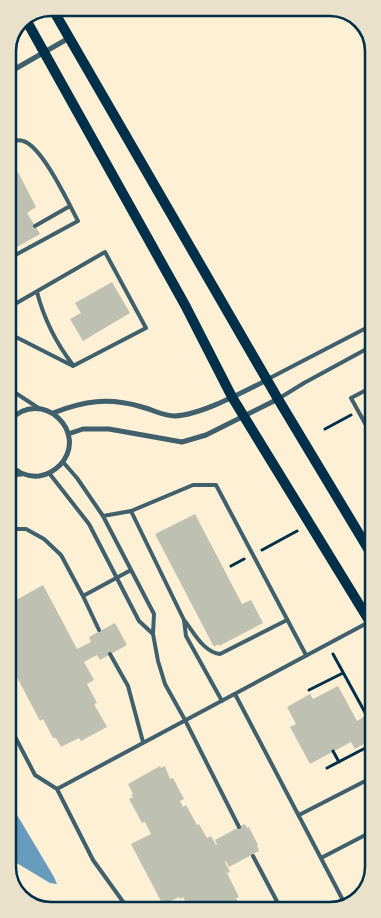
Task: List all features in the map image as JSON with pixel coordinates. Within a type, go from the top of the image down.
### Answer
[{"type":"main road","points":[[57,16],[278,399],[365,544]]},
{"type":"main road","points":[[29,24],[185,305],[232,397],[365,614]]},
{"type":"street","points":[[16,68],[69,38]]},
{"type":"street","points":[[53,413],[80,403],[104,401],[124,402],[162,415],[176,416],[191,413],[232,397],[267,380]]},
{"type":"street","points":[[68,434],[83,429],[110,429],[182,442],[206,436],[278,399]]},
{"type":"street","points":[[16,416],[31,408],[53,413],[60,419],[68,434],[69,444],[67,454],[62,462],[49,473],[31,476],[16,474]]},
{"type":"street","points":[[16,469],[22,474]]},
{"type":"lane","points":[[16,140],[24,141],[33,147],[43,159],[78,221],[16,255]]},
{"type":"lane","points":[[35,226],[70,206]]},
{"type":"lane","points":[[16,304],[105,252],[146,328],[73,366]]},
{"type":"lane","points":[[37,292],[41,310],[50,331],[73,366]]},
{"type":"lane","points":[[267,380],[365,329]]},
{"type":"lane","points":[[16,337],[73,366]]},
{"type":"lane","points":[[278,399],[365,350]]},
{"type":"lane","points":[[365,391],[351,398],[365,424]]},
{"type":"lane","points":[[16,393],[40,409]]},
{"type":"lane","points":[[62,462],[77,478],[103,516],[154,614],[153,634],[165,684],[239,827]]},
{"type":"lane","points":[[49,473],[88,524],[139,621],[153,634]]},
{"type":"lane","points":[[103,516],[131,511],[193,485],[216,485],[306,655]]},
{"type":"lane","points":[[131,511],[184,620],[203,646],[212,653],[220,654],[287,620]]},
{"type":"lane","points":[[16,529],[26,529],[44,540],[61,555],[83,596],[98,630]]},
{"type":"lane","points":[[83,596],[131,570]]},
{"type":"lane","points":[[184,620],[186,636],[222,701]]},
{"type":"lane","points":[[57,789],[306,655],[365,627]]},
{"type":"lane","points":[[110,654],[128,686],[143,742]]},
{"type":"lane","points":[[235,694],[342,899]]},
{"type":"lane","points":[[16,738],[35,775],[57,789],[93,860],[123,902]]},
{"type":"lane","points":[[298,815],[365,781]]},
{"type":"lane","points":[[321,858],[365,835]]},
{"type":"lane","points":[[253,856],[277,902]]},
{"type":"path","points":[[325,429],[358,411]]},
{"type":"path","points":[[261,550],[297,532]]},
{"type":"path","points":[[231,566],[244,560]]},
{"type":"path","points":[[333,654],[365,712]]},
{"type":"path","points":[[309,690],[343,672]]},
{"type":"path","points":[[327,768],[365,748]]},
{"type":"path","points":[[333,751],[339,762]]},
{"type":"water","points":[[16,813],[57,884],[50,883],[16,863]]},
{"type":"building","points":[[18,172],[36,207],[27,213],[40,234],[17,247],[16,245],[16,173]]},
{"type":"building","points":[[112,282],[130,313],[83,341],[70,319],[81,313],[75,303]]},
{"type":"building","points":[[195,514],[242,604],[251,600],[263,623],[214,647],[155,534]]},
{"type":"building","points":[[43,585],[77,649],[91,642],[89,637],[115,623],[127,645],[100,660],[97,655],[84,662],[94,680],[87,684],[97,703],[94,704],[107,727],[81,741],[79,738],[61,747],[56,738],[53,738],[43,719],[40,721],[16,675],[16,600]]},
{"type":"building","points":[[338,686],[357,721],[365,716],[365,743],[355,749],[351,742],[310,764],[290,727],[296,724],[287,707],[310,694],[313,699]]},
{"type":"building","points":[[160,766],[161,768],[165,766],[170,779],[173,778],[184,799],[180,801],[183,807],[186,805],[197,825],[199,824],[207,838],[211,836],[216,845],[215,840],[245,824],[247,828],[249,827],[259,851],[229,867],[225,862],[230,872],[227,873],[239,897],[236,898],[238,902],[186,902],[183,897],[180,899],[179,897],[169,902],[161,902],[131,844],[151,834],[145,822],[142,823],[129,799],[133,797],[131,795],[133,794],[128,784]]}]
